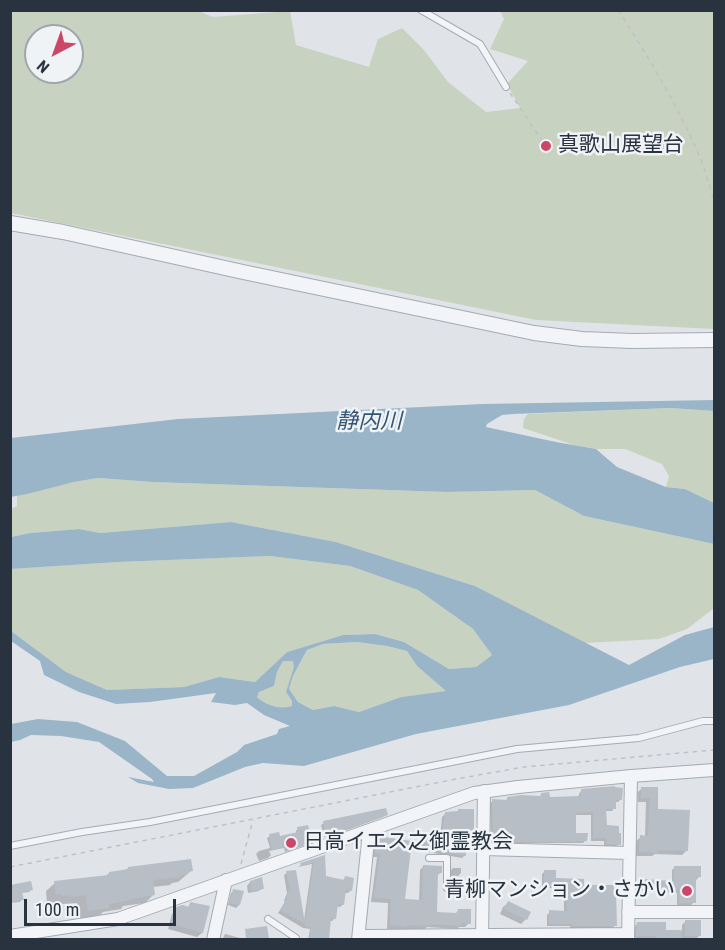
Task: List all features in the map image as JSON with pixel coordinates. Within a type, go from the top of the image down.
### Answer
[{"type":"street","points":[[10,223],[63,232],[534,333],[582,339],[632,341],[714,340]]},
{"type":"street","points":[[10,936],[63,934],[118,919],[474,793],[631,776],[714,770]]},
{"type":"street","points":[[369,831],[358,938],[383,933],[482,937],[628,937],[631,776]]},
{"type":"street","points":[[482,937],[484,791]]},
{"type":"street","points":[[483,849],[629,853]]},
{"type":"street","points":[[213,939],[232,878]]},
{"type":"street","points":[[628,912],[714,912]]},
{"type":"lane","points":[[422,11],[480,44],[506,87]]},
{"type":"lane","points":[[10,846],[150,822],[517,749],[639,738],[714,721]]},
{"type":"lane","points":[[429,858],[447,858],[447,888],[483,889]]},
{"type":"lane","points":[[268,920],[296,939]]},
{"type":"path","points":[[618,10],[645,50],[678,112],[699,154],[714,201]]},
{"type":"path","points":[[506,87],[541,139]]},
{"type":"path","points":[[10,867],[524,767],[714,750]]},
{"type":"path","points":[[232,878],[253,820]]},
{"type":"green space","points":[[196,10],[213,17],[290,11],[296,45],[369,67],[378,39],[402,28],[424,50],[448,82],[486,112],[520,108],[507,84],[528,61],[490,49],[504,19],[500,11],[714,11],[714,329],[536,320],[11,213],[10,11]]},
{"type":"green space","points":[[671,408],[714,411],[714,503],[685,489],[666,487],[669,476],[662,464],[625,449],[596,449],[574,445],[523,428],[524,419],[528,414]]},
{"type":"green space","points":[[98,478],[152,482],[447,492],[535,490],[584,516],[714,544],[714,608],[687,629],[659,639],[585,643],[475,586],[336,542],[231,522],[100,533],[79,529],[11,537],[11,509],[17,506],[17,496]]},
{"type":"green space","points":[[270,556],[350,566],[418,590],[473,629],[492,655],[476,667],[449,669],[404,642],[375,634],[343,635],[287,652],[255,682],[219,677],[184,687],[107,690],[66,672],[11,631],[10,569]]},
{"type":"green space","points":[[357,642],[407,651],[417,666],[447,691],[401,697],[359,712],[334,706],[313,710],[298,702],[289,689],[293,676],[307,650],[323,644]]},
{"type":"green space","points":[[283,661],[294,661],[295,667],[286,692],[292,701],[292,707],[287,708],[273,706],[257,697],[259,692],[274,686],[277,672]]},
{"type":"water","name":"静内川","points":[[714,400],[714,411],[671,408],[513,414],[502,415],[486,427],[596,449],[617,467],[666,487],[685,489],[714,503],[714,544],[584,516],[535,490],[447,492],[152,482],[98,478],[11,497],[11,438],[178,419],[482,404]]},
{"type":"water","points":[[231,522],[336,542],[475,586],[629,665],[685,635],[714,627],[714,659],[680,667],[569,705],[416,734],[304,766],[263,763],[245,767],[193,788],[169,789],[138,783],[128,777],[154,782],[99,742],[61,736],[31,735],[11,742],[11,724],[38,719],[77,722],[125,741],[167,776],[194,776],[237,752],[244,745],[277,734],[279,729],[290,726],[264,715],[247,703],[235,705],[211,702],[216,693],[116,704],[79,692],[44,675],[40,661],[11,641],[11,631],[66,672],[107,690],[184,687],[219,677],[255,682],[287,652],[343,635],[375,634],[404,642],[449,669],[476,667],[492,655],[473,629],[418,590],[350,566],[270,556],[11,569],[11,537],[79,529],[100,533]],"holes":[[[357,642],[407,651],[417,666],[446,691],[401,697],[359,712],[334,706],[313,710],[298,702],[289,689],[293,676],[307,650],[323,644]],[[283,661],[293,661],[294,667],[286,692],[292,701],[292,706],[278,707],[257,697],[259,692],[274,686],[277,672]]]},
{"type":"building","points":[[615,786],[623,788],[622,800],[616,800],[616,809],[606,809],[607,825],[619,826],[621,845],[606,844],[607,838],[593,838],[593,812],[576,813],[576,833],[588,833],[587,841],[493,841],[492,799],[507,800],[507,797],[521,795],[541,796],[541,793],[549,792],[550,797],[581,796],[581,789]]},
{"type":"building","points":[[641,787],[658,787],[658,809],[690,810],[688,851],[639,852],[640,835],[648,836],[650,798],[641,798]]},
{"type":"building","points":[[386,808],[388,815],[326,836],[323,821]]},
{"type":"building","points":[[458,809],[474,809],[474,844],[466,844],[466,856],[424,848],[425,834],[442,836],[445,812],[458,811]]},
{"type":"building","points":[[308,825],[312,842],[287,850],[286,847],[272,850],[269,834],[279,832],[280,836],[298,832],[297,827]]},
{"type":"building","points":[[377,836],[412,841],[405,899],[422,900],[423,865],[442,866],[442,873],[438,873],[437,912],[457,913],[458,909],[471,909],[471,924],[462,923],[462,926],[407,925],[407,927],[390,925],[391,899],[374,898],[380,854],[375,853]]},
{"type":"building","points":[[325,855],[326,876],[344,880],[345,876],[354,878],[352,891],[346,890],[344,905],[338,904],[336,919],[331,918],[329,939],[309,939],[311,927],[305,926],[280,910],[290,889],[286,871],[296,870],[305,923],[314,862],[301,866],[300,863]]},
{"type":"building","points":[[191,859],[193,871],[188,874],[153,880],[155,895],[109,904],[109,908],[88,911],[86,895],[70,897],[70,895],[56,895],[54,881],[109,875],[109,872],[128,869],[128,867]]},
{"type":"building","points":[[674,866],[701,866],[701,877],[696,877],[696,903],[679,903],[679,890],[642,888],[642,879],[674,881]]},
{"type":"building","points":[[544,870],[556,870],[556,878],[584,879],[584,885],[614,885],[617,926],[549,924],[549,910],[567,911],[566,886],[544,886]]},
{"type":"building","points":[[262,877],[264,889],[251,891],[250,881]]},
{"type":"building","points":[[31,881],[33,890],[22,892],[24,900],[10,902],[10,885]]},
{"type":"building","points":[[233,889],[244,891],[240,905],[230,903]]},
{"type":"building","points":[[508,901],[531,912],[527,920],[504,909]]},
{"type":"building","points":[[190,902],[210,906],[203,933],[172,924],[176,907],[182,905],[189,907]]},
{"type":"building","points":[[685,920],[701,920],[701,936],[685,936]]},
{"type":"building","points":[[637,922],[666,922],[666,930],[682,930],[681,939],[636,936]]},
{"type":"building","points":[[267,926],[269,939],[246,939],[245,929]]},
{"type":"place","name":"真歌山展望台","points":[[546,146]]},
{"type":"place","name":"日高イエス之御霊教会","points":[[291,843]]},
{"type":"place","name":"青柳マンション・さかい","points":[[687,891]]}]
